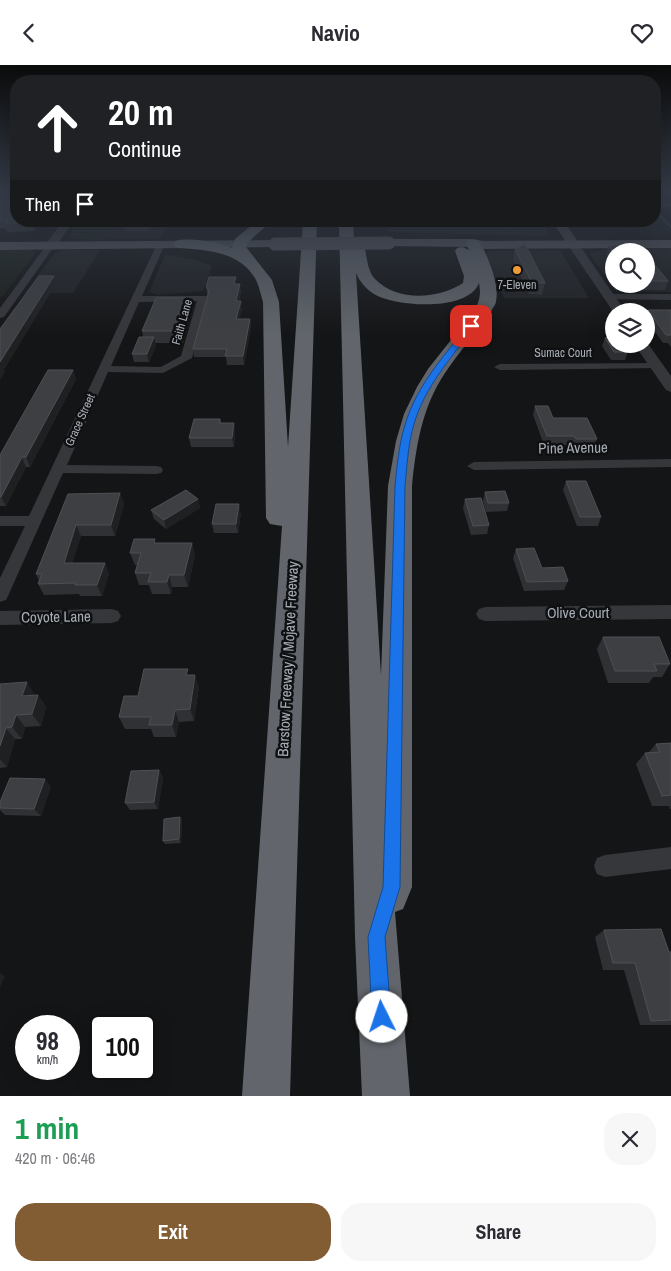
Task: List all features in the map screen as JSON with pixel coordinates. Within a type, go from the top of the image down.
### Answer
[{"type":"highway","points":[[244,253],[253,239]]},
{"type":"highway","name":"Barstow Freeway / Mojave Freeway","points":[[266,1096],[309,239]]},
{"type":"highway","points":[[347,239],[376,937],[386,1096]]},
{"type":"highway","points":[[356,239],[362,268],[368,281],[382,291],[406,299],[436,300],[450,297],[462,292],[471,285],[472,276],[466,243]]},
{"type":"highway","points":[[376,937],[392,887],[400,495],[403,462],[409,425],[422,394],[488,302],[489,290],[487,280],[466,243]]},
{"type":"highway","points":[[180,245],[215,247],[234,253],[244,253]]},
{"type":"highway","points":[[244,253],[264,279],[270,302],[285,704]]},
{"type":"main road","points":[[71,239],[74,241],[96,241],[108,245]]},
{"type":"main road","points":[[244,253],[275,244],[466,243],[483,245],[667,239]]},
{"type":"main road","points":[[572,242],[671,244]]},
{"type":"main road","points":[[0,246],[180,245]]},
{"type":"street","points":[[0,315],[4,303],[55,239]]},
{"type":"street","points":[[572,242],[614,303]]},
{"type":"street","name":"Grace Street","points":[[0,596],[161,245]]},
{"type":"street","points":[[610,297],[671,297]]},
{"type":"street","name":"Faith Lane","points":[[103,369],[163,370],[186,358],[203,298],[135,299]]},
{"type":"street","points":[[648,353],[671,387]]},
{"type":"street","name":"Sumac Court","points":[[500,367],[657,366]]},
{"type":"street","name":"Pine Avenue","points":[[474,466],[671,463]]},
{"type":"street","points":[[58,469],[156,469]]},
{"type":"street","points":[[0,521],[35,521]]},
{"type":"street","name":"Olive Court","points":[[485,614],[671,612]]},
{"type":"street","name":"Coyote Lane","points":[[0,617],[112,616]]},
{"type":"street","points":[[605,866],[671,858]]},
{"type":"shaded area","points":[[655,248],[671,248],[671,292],[655,292]]},
{"type":"shaded area","points":[[605,249],[605,276],[589,253]]},
{"type":"shaded area","points":[[0,250],[32,250],[36,252],[3,296],[0,297]]},
{"type":"shaded area","points":[[64,250],[100,250],[73,293],[25,293],[55,253]]},
{"type":"shaded area","points":[[560,250],[589,298],[504,298],[485,254],[490,251]]},
{"type":"shaded area","points":[[165,255],[196,260],[212,266],[203,291],[158,295],[149,292]]},
{"type":"building","points":[[525,244],[545,283],[532,283],[515,249]]},
{"type":"building","points":[[655,265],[668,281],[655,281]]},
{"type":"building","points":[[39,276],[54,276],[0,362],[0,329]]},
{"type":"building","points":[[209,277],[236,277],[234,284],[240,284],[236,301],[241,301],[236,319],[250,319],[243,356],[225,356],[227,349],[193,349],[209,291],[206,287]]},
{"type":"building","points":[[156,298],[190,298],[181,331],[142,331]]},
{"type":"building","points":[[655,310],[671,310],[671,335],[666,335],[655,320]]},
{"type":"building","points":[[139,337],[154,337],[147,354],[132,354]]},
{"type":"building","points":[[48,370],[73,370],[26,457],[22,457],[0,497],[0,455]]},
{"type":"building","points":[[535,406],[548,406],[553,418],[587,418],[597,439],[576,439],[574,436],[547,436]]},
{"type":"building","points":[[194,419],[220,419],[220,423],[234,423],[232,438],[189,438]]},
{"type":"building","points":[[566,481],[586,481],[601,517],[580,517]]},
{"type":"building","points":[[186,490],[198,499],[164,520],[151,510]]},
{"type":"building","points":[[505,491],[509,503],[488,503],[485,492]]},
{"type":"building","points":[[120,493],[111,525],[76,525],[64,563],[105,563],[97,585],[75,585],[76,583],[38,584],[42,574],[36,574],[68,494]]},
{"type":"building","points":[[481,498],[489,525],[473,526],[465,499]]},
{"type":"building","points":[[216,504],[239,504],[236,524],[212,524]]},
{"type":"building","points":[[134,539],[155,539],[154,543],[192,543],[184,575],[169,575],[167,582],[148,582],[151,573],[135,573],[141,553],[130,553]]},
{"type":"building","points":[[534,548],[542,568],[563,567],[568,581],[527,582],[516,549]]},
{"type":"building","points":[[603,637],[659,637],[670,664],[654,664],[657,671],[615,671]]},
{"type":"building","points":[[144,669],[188,669],[186,675],[195,675],[190,709],[175,710],[172,725],[149,725],[151,717],[119,717],[124,696],[138,696]]},
{"type":"building","points":[[27,682],[22,696],[38,695],[32,714],[16,715],[12,727],[6,728],[0,746],[0,684]]},
{"type":"building","points":[[671,743],[671,795],[662,796],[645,753],[660,752],[656,744]]},
{"type":"building","points":[[159,770],[154,802],[125,803],[131,771]]},
{"type":"building","points":[[10,778],[45,779],[34,809],[0,808],[0,802]]},
{"type":"building","points":[[180,817],[179,839],[163,841],[164,819]]},
{"type":"building","points":[[661,929],[669,952],[671,952],[671,1020],[651,1021],[635,963],[613,963],[604,930]]},
{"type":"place","name":"7-Eleven","points":[[517,270]]},
{"type":"route","points":[[382,1017],[376,937],[392,887],[400,486],[403,462],[409,425],[422,394],[471,326]]}]
